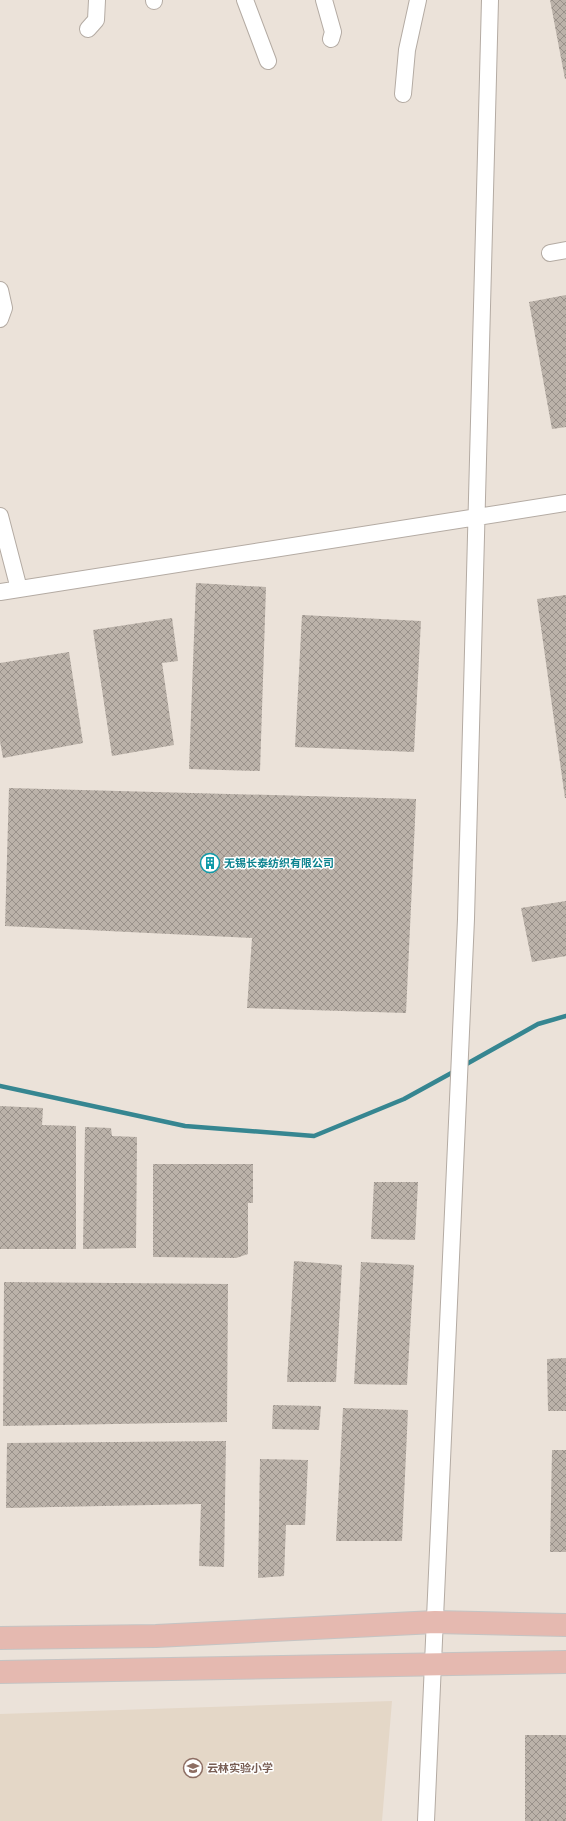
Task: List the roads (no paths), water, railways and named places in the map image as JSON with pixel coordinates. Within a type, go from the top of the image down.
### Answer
[{"type":"main road","points":[[0,1638],[156,1636],[435,1622],[566,1625]]},
{"type":"main road","points":[[0,1672],[566,1662]]},
{"type":"street","points":[[88,29],[96,20],[97,0]]},
{"type":"street","points":[[245,0],[268,61]]},
{"type":"street","points":[[324,0],[333,32],[331,39]]},
{"type":"street","points":[[403,94],[408,50],[418,0]]},
{"type":"street","points":[[426,1821],[466,920],[490,0]]},
{"type":"street","points":[[550,253],[566,250]]},
{"type":"street","points":[[0,290],[4,308],[0,319]]},
{"type":"street","points":[[0,592],[566,503]]},
{"type":"street","points":[[0,516],[19,589]]},
{"type":"waterway","points":[[463,1066],[538,1024],[566,1016]]},
{"type":"waterway","points":[[0,1086],[185,1126],[314,1136],[404,1099],[455,1071]]},
{"type":"place","name":"无锡长泰纺织有限公司","points":[[210,863]]},
{"type":"place","name":"云林实验小学","points":[[193,1768]]}]
